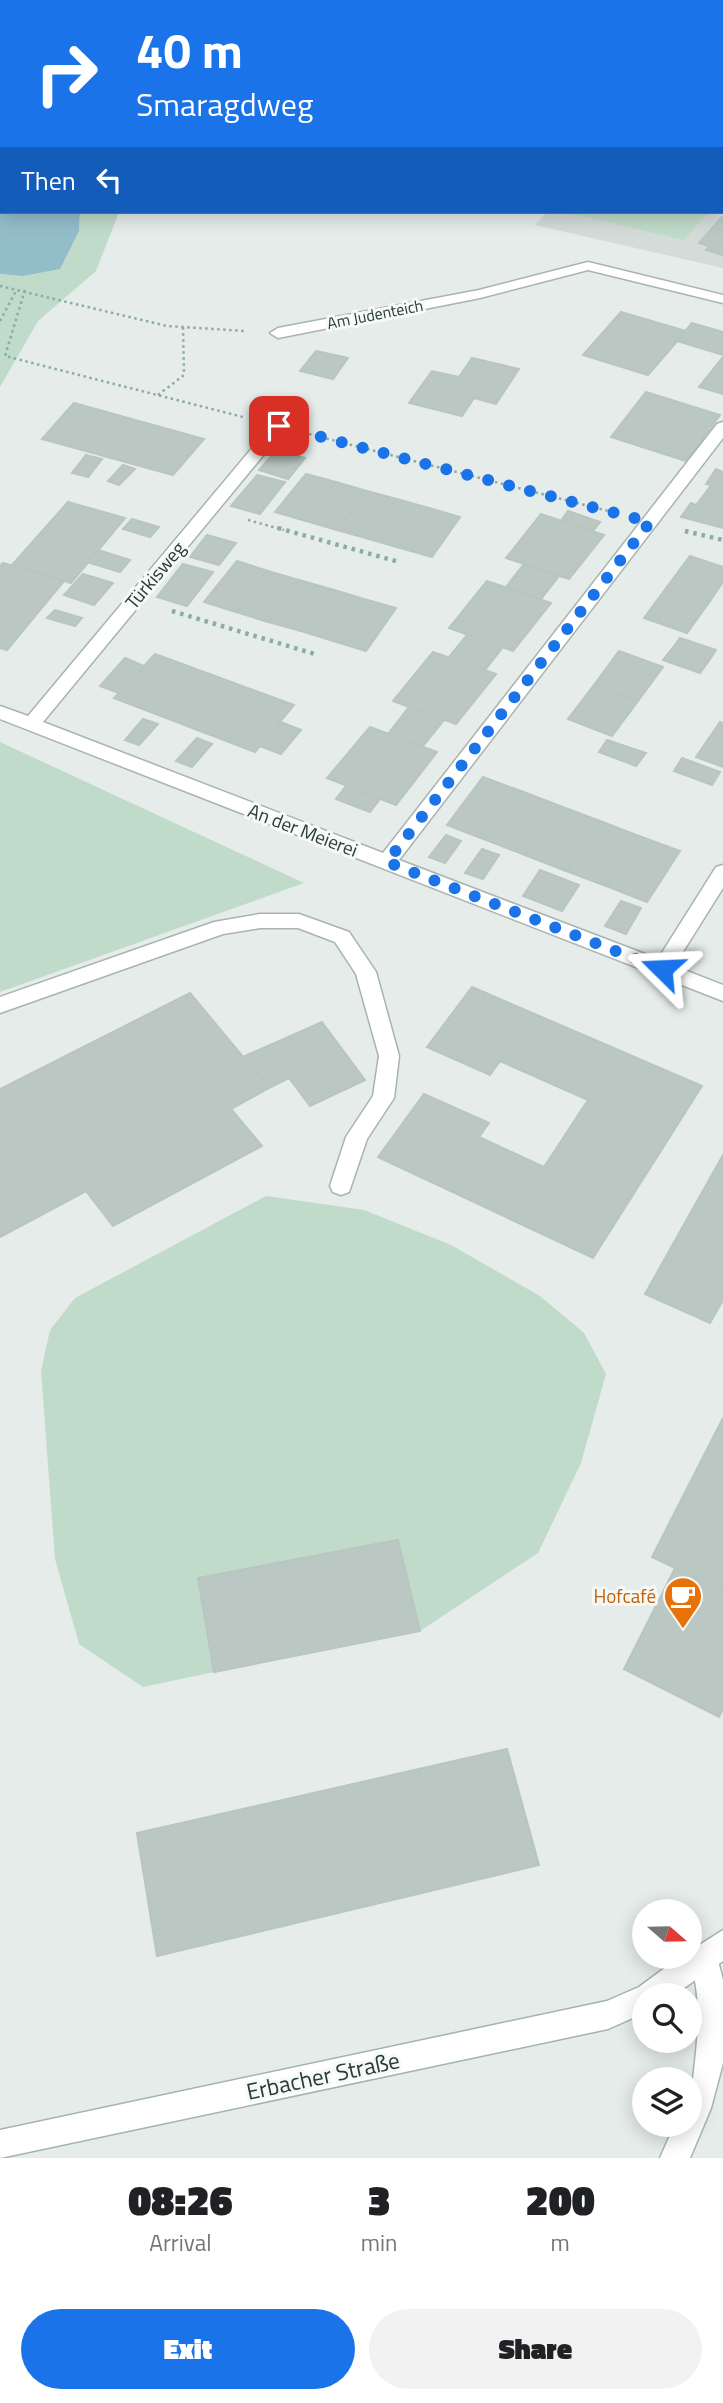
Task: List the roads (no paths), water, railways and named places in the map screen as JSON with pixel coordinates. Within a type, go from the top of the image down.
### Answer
[{"type":"street","name":"Am Judenteich","points":[[278,333],[480,294],[589,266],[723,299]]},
{"type":"street","name":"Türkisweg","points":[[31,724],[279,426]]},
{"type":"street","points":[[387,862],[723,427]]},
{"type":"street","name":"An der Meierei","points":[[0,712],[723,993]]},
{"type":"street","points":[[662,969],[723,872]]},
{"type":"street","points":[[0,1005],[221,927],[260,921],[299,921],[342,937],[366,972],[389,1056],[383,1098],[357,1136],[341,1186]]},
{"type":"street","points":[[667,1983],[714,1951],[720,2039],[715,2065],[676,2158]]},
{"type":"street","name":"Erbacher Straße","points":[[0,2145],[608,2015],[632,2004]]},
{"type":"water","points":[[0,214],[80,214],[79,231],[60,269],[22,276],[0,274]]},
{"type":"place","name":"Hofcafé","points":[[683,1630]]}]
